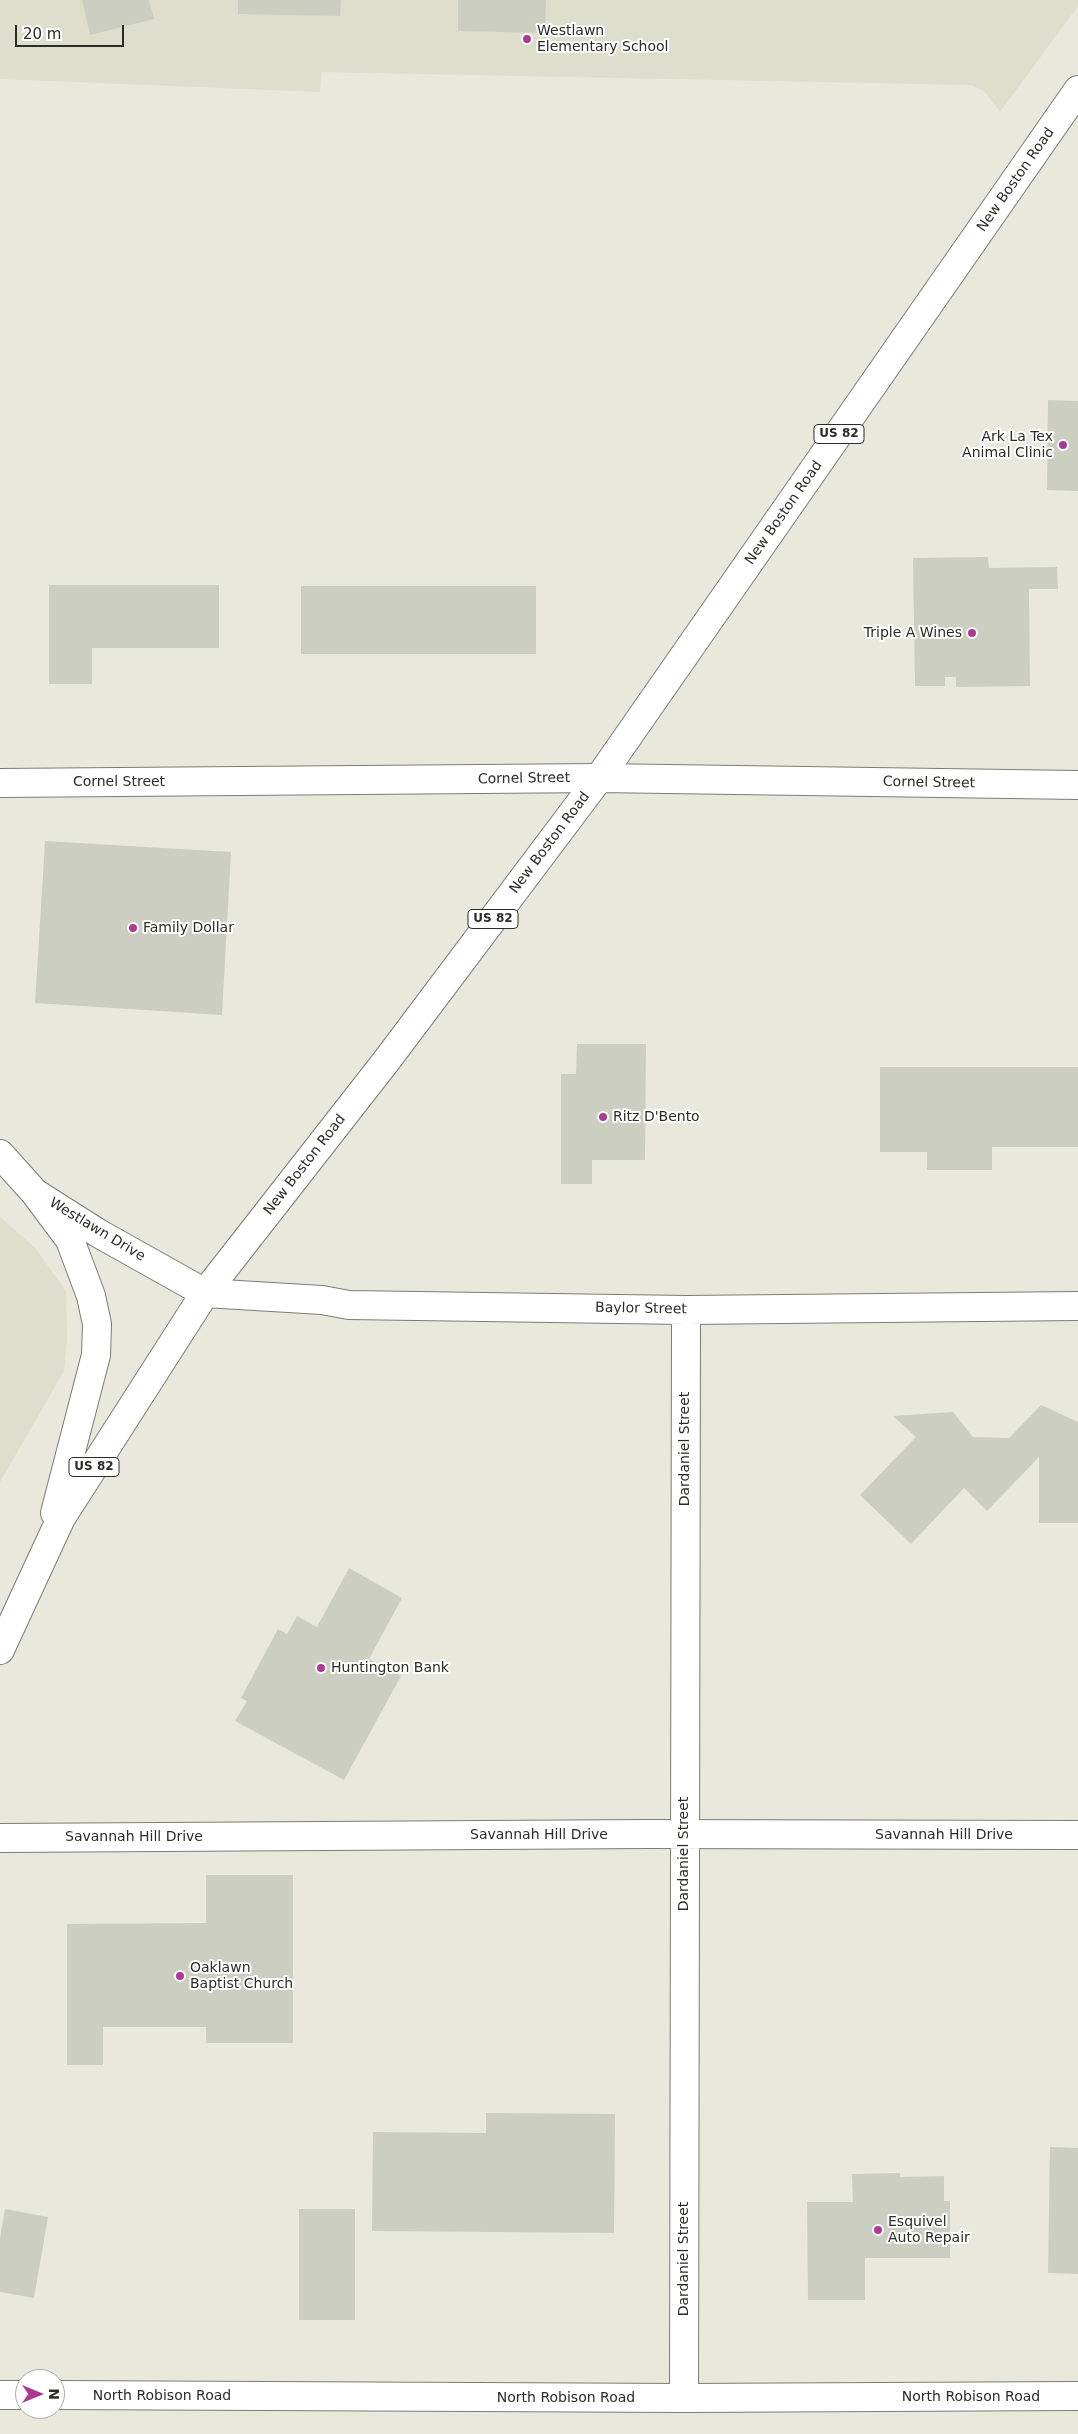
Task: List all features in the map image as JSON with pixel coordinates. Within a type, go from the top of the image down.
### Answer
[{"type":"street","name":"New Boston Road","points":[[0,1650],[61,1518],[205,1293],[387,1060],[599,778],[1078,90]]},
{"type":"street","name":"Cornel Street","points":[[0,782],[599,778],[1078,785]]},
{"type":"street","name":"Westlawn Drive","points":[[0,1154],[35,1193],[98,1233],[205,1293]]},
{"type":"street","points":[[35,1193],[70,1240],[91,1296],[97,1324],[96,1355],[44,1553]]},
{"type":"street","name":"Baylor Street","points":[[205,1293],[322,1300],[349,1304],[686,1310],[1078,1306]]},
{"type":"street","name":"Dardaniel Street","points":[[684,2398],[686,1310]]},
{"type":"street","name":"Savannah Hill Drive","points":[[0,1838],[684,1834],[1078,1835]]},
{"type":"street","points":[[0,2395],[15,2395]]},
{"type":"street","name":"North Robison Road","points":[[65,2395],[684,2398],[1078,2396]]},
{"type":"shaded area","name":"Westlawn Elementary School","points":[[0,0],[1078,0],[1078,6],[1000,112],[984,91],[971,85],[321,72],[320,92],[0,79]]},
{"type":"shaded area","points":[[0,1217],[35,1248],[66,1291],[67,1339],[64,1371],[0,1482]]},
{"type":"building","points":[[82,0],[149,0],[154,19],[90,35]]},
{"type":"building","points":[[238,0],[341,0],[340,16],[238,14]]},
{"type":"building","points":[[458,0],[546,0],[545,33],[458,31]]},
{"type":"building","name":"Ark La Tex Animal Clinic","points":[[1048,400],[1078,401],[1078,491],[1047,490]]},
{"type":"building","name":"Triple A Wines","points":[[988,557],[989,568],[1057,567],[1058,589],[1029,589],[1030,686],[956,687],[956,677],[945,677],[945,686],[915,686],[913,558]]},
{"type":"building","points":[[49,585],[219,585],[219,648],[92,648],[92,684],[49,684]]},
{"type":"building","points":[[301,586],[536,586],[536,654],[301,654]]},
{"type":"building","name":"Family Dollar","points":[[45,841],[231,852],[222,1015],[35,1003]]},
{"type":"building","name":"Ritz D'Bento","points":[[577,1044],[646,1044],[645,1160],[592,1160],[592,1184],[561,1184],[561,1074],[576,1074]]},
{"type":"building","points":[[880,1067],[1078,1067],[1078,1147],[992,1147],[992,1170],[927,1170],[927,1152],[880,1152]]},
{"type":"building","points":[[1041,1405],[1078,1422],[1078,1523],[1039,1523],[1039,1457],[987,1511],[964,1488],[911,1544],[860,1495],[916,1437],[893,1416],[953,1412],[973,1437],[1009,1438]]},
{"type":"building","name":"Huntington Bank","points":[[349,1568],[402,1598],[369,1659],[401,1676],[344,1780],[235,1721],[247,1701],[241,1698],[278,1629],[287,1634],[297,1616],[317,1627]]},
{"type":"building","name":"Oaklawn Baptist Church","points":[[206,1875],[293,1875],[293,2043],[206,2043],[206,2027],[103,2027],[103,2065],[67,2065],[67,1924],[206,1923]]},
{"type":"building","points":[[486,2113],[615,2114],[614,2233],[372,2231],[373,2132],[486,2133]]},
{"type":"building","points":[[1050,2147],[1078,2148],[1078,2274],[1048,2273]]},
{"type":"building","name":"Esquivel Auto Repair","points":[[900,2173],[900,2177],[944,2176],[944,2201],[950,2201],[950,2258],[865,2258],[865,2300],[808,2300],[807,2202],[853,2202],[852,2174]]},
{"type":"building","points":[[5,2209],[48,2217],[34,2298],[0,2292],[0,2238]]},
{"type":"building","points":[[299,2209],[355,2209],[355,2320],[299,2320]]},
{"type":"place","name":"Westlawn Elementary School","points":[[527,39]]},
{"type":"place","name":"Ark La Tex Animal Clinic","points":[[1063,445]]},
{"type":"place","name":"Triple A Wines","points":[[972,633]]},
{"type":"place","name":"Family Dollar","points":[[133,928]]},
{"type":"place","name":"Ritz D'Bento","points":[[603,1117]]},
{"type":"place","name":"Huntington Bank","points":[[321,1668]]},
{"type":"place","name":"Oaklawn Baptist Church","points":[[180,1976]]},
{"type":"place","name":"Esquivel Auto Repair","points":[[878,2230]]}]
